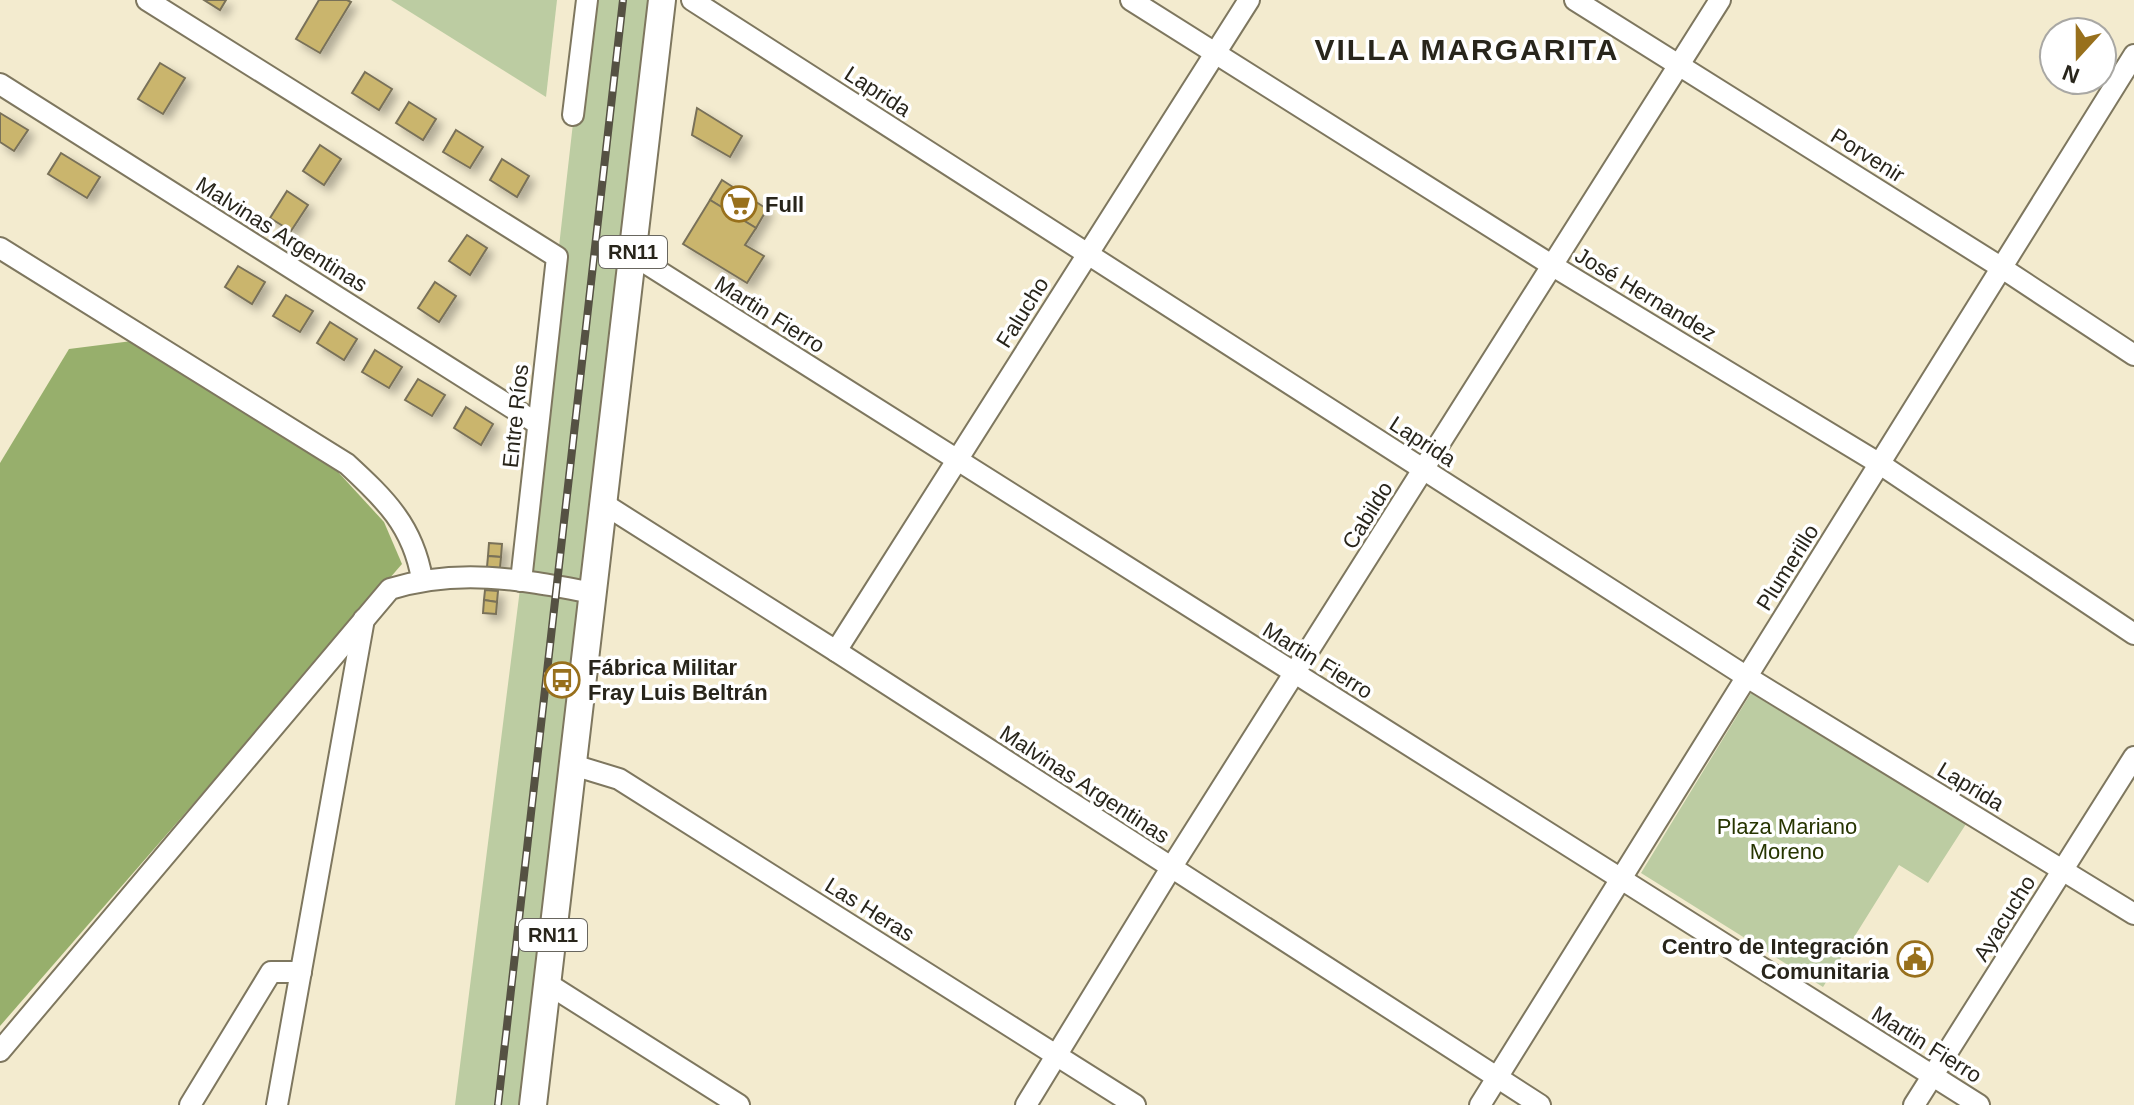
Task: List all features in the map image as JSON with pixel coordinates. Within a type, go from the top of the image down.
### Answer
[{"type":"main road","name":"RN11","points":[[533,1105],[662,0]]},
{"type":"street","name":"Entre Ríos","points":[[147,0],[557,257],[521,581]]},
{"type":"street","points":[[573,115],[587,0]]},
{"type":"street","name":"Laprida","points":[[692,0],[1747,677],[2134,914]]},
{"type":"street","name":"José Hernandez","points":[[1131,0],[1553,266],[1880,464],[2134,634]]},
{"type":"street","name":"Falucho","points":[[836,651],[1249,0]]},
{"type":"street","name":"Porvenir","points":[[1575,0],[2002,268],[2134,355]]},
{"type":"street","name":"Cabildo","points":[[1026,1105],[1171,868],[1720,0]]},
{"type":"street","name":"Plumerillo","points":[[1480,1105],[2134,55]]},
{"type":"street","name":"Malvinas Argentinas","points":[[0,84],[538,424]]},
{"type":"street","points":[[0,248],[347,464],[385,499],[417,552],[422,579]]},
{"type":"street","name":"Martin Fierro","points":[[633,255],[1979,1105]]},
{"type":"street","name":"Malvinas Argentinas","points":[[604,504],[1540,1105]]},
{"type":"street","points":[[0,1051],[390,589],[422,579],[468,575],[593,593]]},
{"type":"street","points":[[277,1105],[364,619]]},
{"type":"street","name":"Ayacucho","points":[[1914,1105],[2134,757]]},
{"type":"street","name":"Las Heras","points":[[573,765],[619,779],[1135,1105]]},
{"type":"street","points":[[190,1105],[271,972],[301,972]]},
{"type":"street","points":[[548,984],[739,1105]]},
{"type":"green space","points":[[391,0],[557,0],[546,97]]},
{"type":"green space","points":[[587,0],[662,0],[533,1105],[455,1105],[521,581]]},
{"type":"green space","points":[[132,341],[338,472],[384,522],[402,564],[0,1026],[0,463],[69,349]]},
{"type":"green space","name":"Plaza Mariano Moreno","points":[[1751,693],[1966,824],[1928,883],[1899,865],[1823,987],[1641,873]]},
{"type":"building","points":[[204,0],[226,0],[220,10]]},
{"type":"building","points":[[319,0],[351,2],[320,53],[296,39]]},
{"type":"building","points":[[160,63],[185,78],[163,114],[138,99]]},
{"type":"building","points":[[365,72],[392,89],[379,110],[352,93]]},
{"type":"building","points":[[409,102],[436,119],[423,140],[396,123]]},
{"type":"building","points":[[697,108],[742,136],[730,157],[692,135]]},
{"type":"building","points":[[0,113],[28,130],[14,151],[0,142]]},
{"type":"building","points":[[456,130],[483,147],[470,168],[443,152]]},
{"type":"building","points":[[320,145],[341,159],[324,185],[303,171]]},
{"type":"building","points":[[61,153],[100,177],[87,198],[48,174]]},
{"type":"building","points":[[502,159],[529,176],[517,197],[490,180]]},
{"type":"building","name":"Full","points":[[722,180],[767,209],[756,228],[710,200]]},
{"type":"building","points":[[287,191],[308,205],[291,231],[270,218]]},
{"type":"building","points":[[710,200],[756,228],[745,245],[764,256],[747,283],[683,244]]},
{"type":"building","points":[[467,235],[487,248],[470,275],[449,261]]},
{"type":"building","points":[[238,266],[265,282],[252,304],[225,287]]},
{"type":"building","points":[[435,282],[456,296],[439,322],[418,308]]},
{"type":"building","points":[[286,295],[313,311],[300,332],[273,316]]},
{"type":"building","points":[[330,322],[357,339],[344,360],[317,343]]},
{"type":"building","points":[[375,350],[402,367],[389,388],[362,372]]},
{"type":"building","points":[[418,379],[445,395],[432,416],[405,400]]},
{"type":"building","points":[[466,407],[493,424],[481,445],[454,428]]},
{"type":"building","points":[[489,543],[502,544],[501,557],[488,556]]},
{"type":"building","points":[[488,556],[501,557],[500,568],[487,567]]},
{"type":"building","points":[[485,590],[498,591],[497,602],[484,600]]},
{"type":"building","points":[[484,600],[497,602],[496,614],[483,613]]},
{"type":"railway","points":[[498,1105],[623,0]]},
{"type":"place","name":"Full","points":[[739,204]]},
{"type":"place","name":"Fábrica Militar Fray Luis Beltrán","points":[[562,680]]},
{"type":"place","name":"Centro de Integración Comunitaria","points":[[1915,959]]},
{"type":"district","name":"VILLA MARGARITA","points":[[1467,50]]}]
